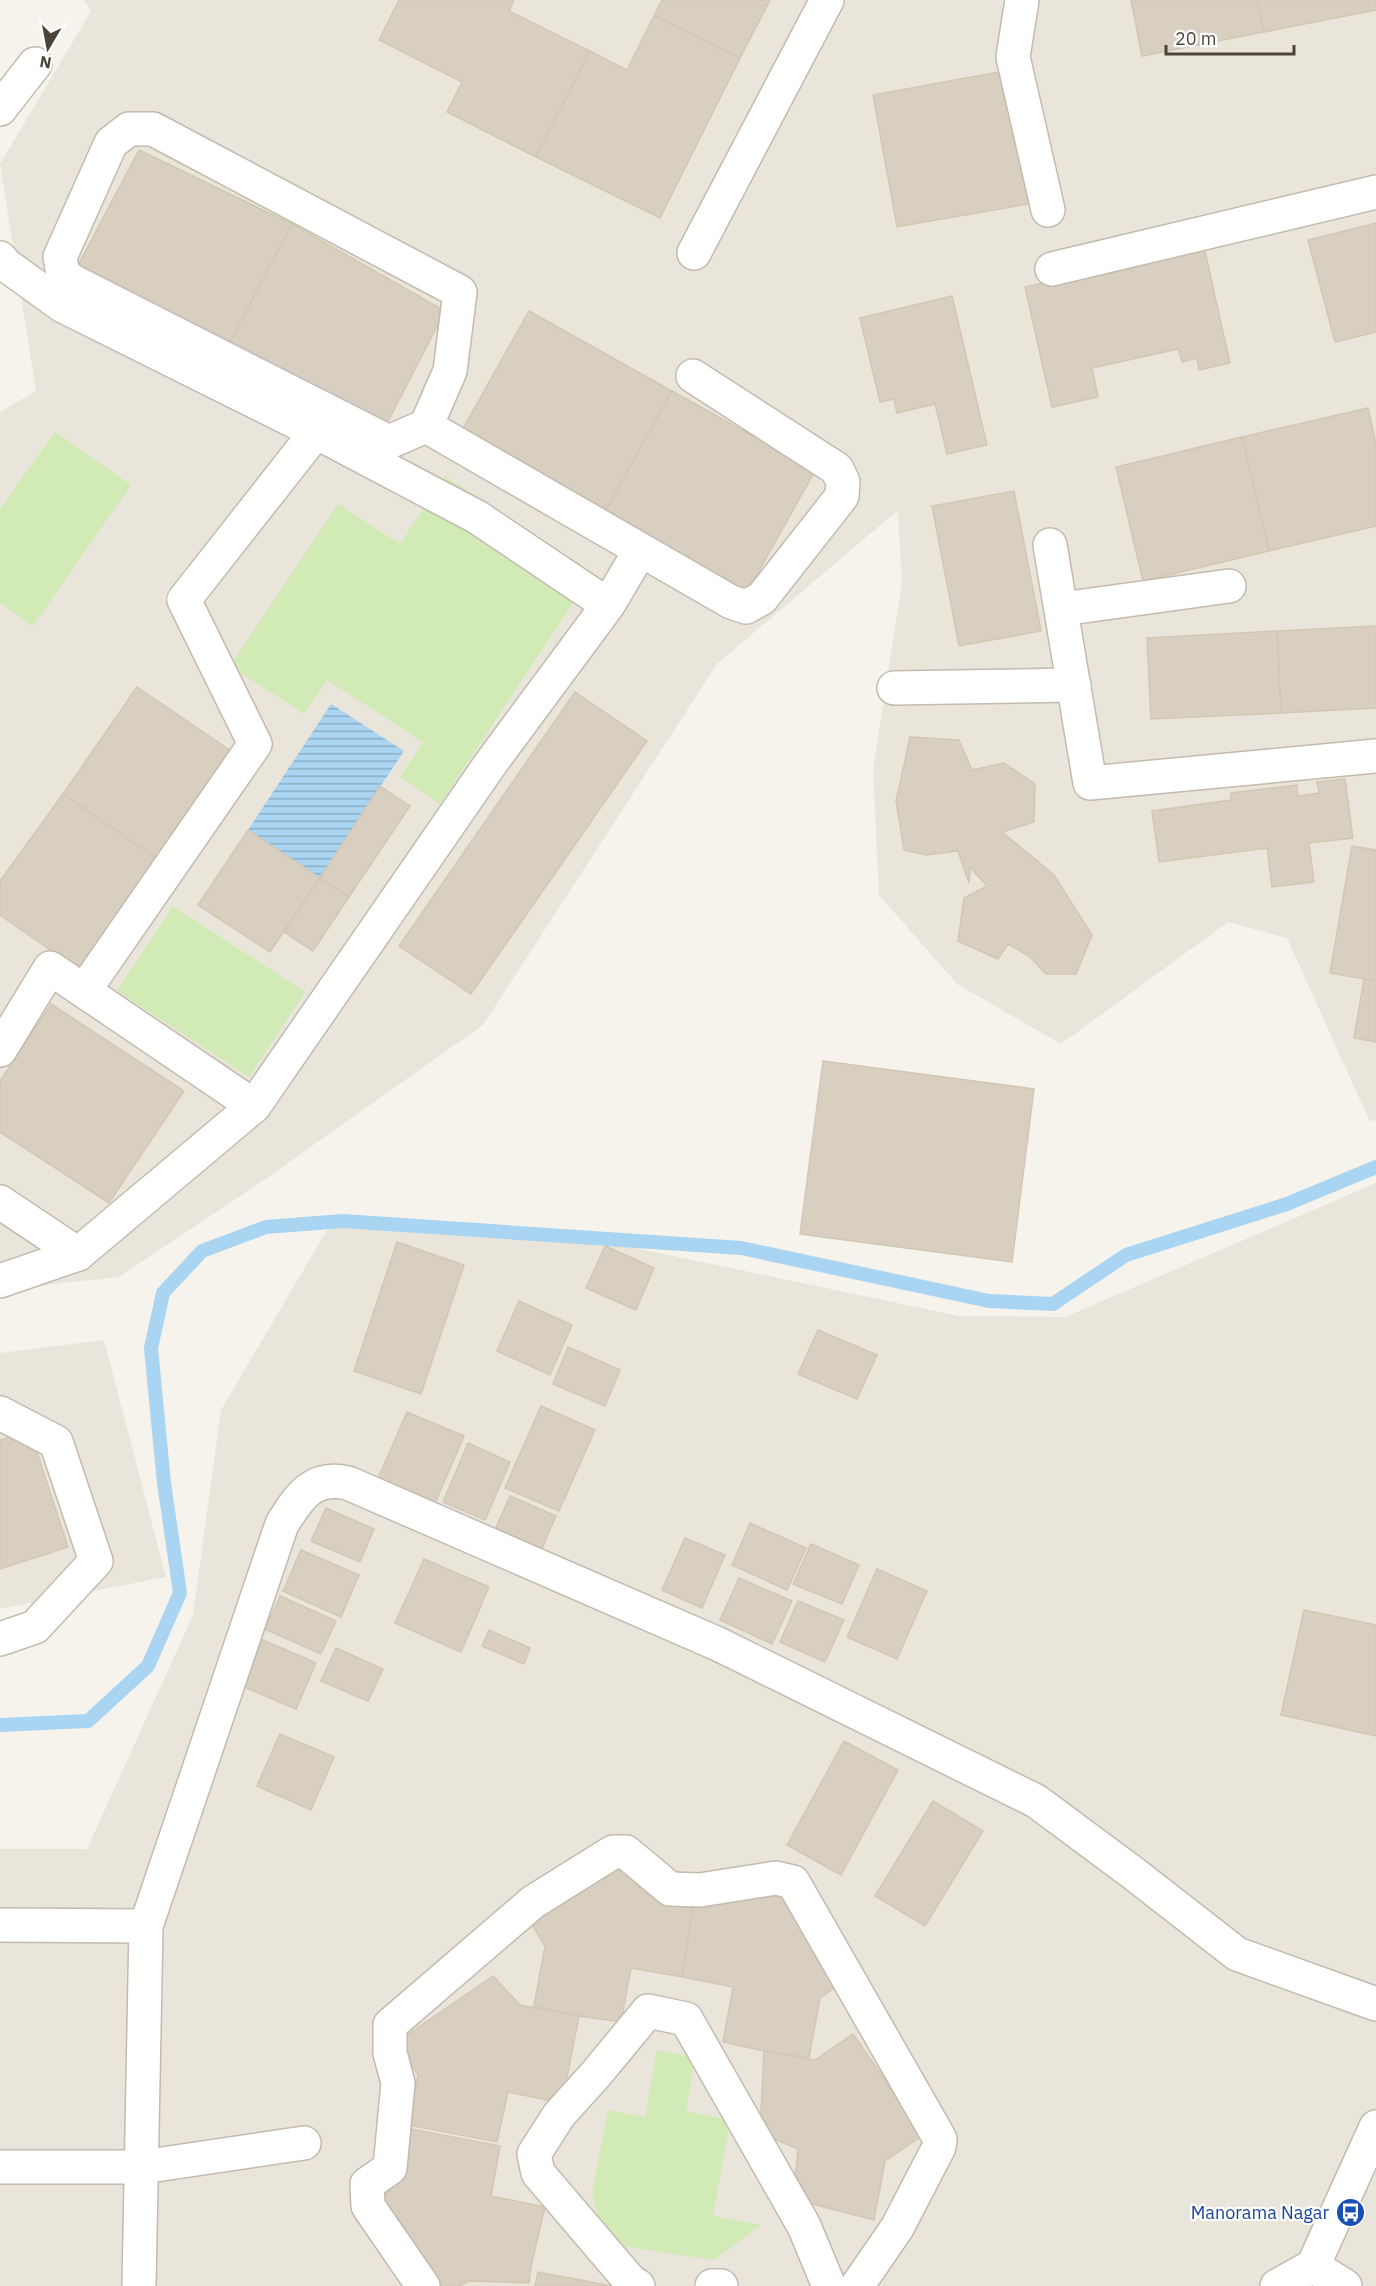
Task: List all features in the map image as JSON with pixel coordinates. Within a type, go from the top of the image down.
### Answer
[{"type":"street","points":[[694,253],[825,7],[826,0]]},
{"type":"street","points":[[1022,0],[1013,57],[1048,210]]},
{"type":"street","points":[[0,109],[35,64]]},
{"type":"street","points":[[129,129],[153,129],[460,292],[450,371],[426,426],[388,442],[74,282],[63,274],[60,257],[111,143],[129,129]]},
{"type":"street","points":[[1052,269],[1376,192]]},
{"type":"street","points":[[0,258],[6,265],[63,306],[316,432],[477,517],[608,605]]},
{"type":"street","points":[[426,426],[640,552],[731,602],[746,607],[762,598],[842,496],[843,482],[837,469],[693,376]]},
{"type":"street","points":[[84,991],[255,744],[184,600],[316,432]]},
{"type":"street","points":[[1050,545],[1090,783],[1376,756]]},
{"type":"street","points":[[0,1281],[78,1254],[254,1106],[491,763],[608,605],[640,552]]},
{"type":"street","points":[[1062,609],[1229,586]]},
{"type":"street","points":[[894,688],[1074,685]]},
{"type":"street","points":[[0,1050],[50,968],[254,1106]]},
{"type":"street","points":[[0,1202],[78,1254]]},
{"type":"street","points":[[0,1413],[56,1442],[96,1560],[34,1628],[0,1639]]},
{"type":"street","points":[[139,2286],[146,1926],[282,1524],[300,1497],[321,1482],[334,1480],[348,1483],[718,1644],[1036,1801],[1237,1954],[1376,2004]]},
{"type":"street","points":[[423,2286],[368,2206],[367,2184],[390,2168],[398,2083],[390,2054],[390,2025],[533,1902],[613,1852],[626,1852],[670,1889],[700,1890],[776,1878],[793,1882],[940,2139],[939,2147],[897,2228],[857,2286]]},
{"type":"street","points":[[0,1925],[146,1926]]},
{"type":"street","points":[[639,2286],[631,2282],[538,2173],[534,2154],[559,2115],[648,2011],[686,2019],[804,2226],[830,2286]]},
{"type":"street","points":[[1277,2286],[1313,2266],[1376,2127]]},
{"type":"street","points":[[0,2167],[142,2167],[304,2144]]},
{"type":"street","points":[[1313,2266],[1345,2286]]},
{"type":"street","points":[[712,2286],[721,2286]]},
{"type":"shaded area","points":[[84,0],[1376,0],[1376,1119],[1370,1122],[1287,938],[1228,922],[1061,1044],[957,984],[879,895],[873,770],[902,582],[898,510],[717,664],[483,1025],[254,1187],[119,1277],[0,1290],[0,412],[36,391],[0,164],[91,11]]},
{"type":"shaded area","points":[[1376,1183],[1376,2286],[0,2286],[0,1849],[87,1849],[193,1615],[221,1410],[330,1225],[607,1242],[959,1316],[1065,1317]]},
{"type":"shaded area","points":[[104,1340],[166,1577],[0,1609],[0,1353]]},
{"type":"green space","points":[[55,432],[131,485],[33,626],[0,603],[0,509]]},
{"type":"green space","points":[[445,476],[593,573],[440,804],[400,777],[423,742],[327,680],[304,714],[230,666],[338,504],[400,544]]},
{"type":"green space","points":[[173,906],[305,992],[249,1077],[117,991]]},
{"type":"green space","points":[[657,2050],[695,2058],[686,2111],[730,2120],[713,2216],[761,2225],[714,2260],[621,2246],[598,2216],[592,2193],[608,2110],[645,2117]]},
{"type":"water","points":[[331,704],[404,751],[320,878],[248,830]]},
{"type":"building","points":[[399,0],[514,0],[509,11],[590,51],[536,157],[447,112],[462,82],[379,40]]},
{"type":"building","points":[[662,0],[770,0],[740,58],[654,16]]},
{"type":"building","points":[[1131,0],[1257,0],[1264,32],[1142,56]]},
{"type":"building","points":[[1257,0],[1376,0],[1376,10],[1264,32]]},
{"type":"building","points":[[654,16],[740,58],[660,218],[536,157],[590,51],[627,70]]},
{"type":"building","points":[[1009,70],[1033,203],[897,227],[873,95]]},
{"type":"building","points":[[139,150],[292,224],[228,346],[75,271]]},
{"type":"building","points":[[1376,223],[1376,332],[1335,342],[1308,240]]},
{"type":"building","points":[[292,224],[445,311],[382,433],[228,346]]},
{"type":"building","points":[[1204,247],[1230,363],[1199,370],[1197,358],[1182,362],[1178,349],[1092,368],[1098,397],[1052,407],[1025,287]]},
{"type":"building","points":[[952,296],[987,445],[947,454],[935,404],[897,413],[894,399],[880,402],[860,318]]},
{"type":"building","points":[[529,311],[672,391],[603,515],[460,434]]},
{"type":"building","points":[[672,391],[815,471],[746,594],[603,515]]},
{"type":"building","points":[[1368,408],[1376,444],[1376,526],[1269,551],[1242,437]]},
{"type":"building","points":[[1242,437],[1269,551],[1143,581],[1116,467]]},
{"type":"building","points":[[1014,491],[1041,631],[959,646],[932,506]]},
{"type":"building","points":[[1376,626],[1376,708],[1281,713],[1277,631]]},
{"type":"building","points":[[1277,631],[1281,713],[1151,719],[1147,638]]},
{"type":"building","points":[[137,687],[231,751],[157,859],[63,794]]},
{"type":"building","points":[[575,692],[647,741],[471,994],[399,946]]},
{"type":"building","points":[[910,737],[959,740],[972,770],[1004,763],[1035,784],[1034,822],[1002,832],[1054,875],[1092,935],[1076,974],[1046,974],[1029,956],[1008,944],[998,959],[958,941],[964,898],[987,886],[970,867],[969,883],[958,851],[926,855],[904,850],[896,801]]},
{"type":"building","points":[[1345,779],[1353,838],[1309,843],[1314,882],[1272,887],[1267,848],[1159,862],[1152,811],[1231,800],[1231,793],[1297,785],[1298,796],[1319,793],[1317,782]]},
{"type":"building","points":[[380,786],[410,806],[349,897],[320,878]]},
{"type":"building","points":[[63,794],[157,859],[78,969],[0,915],[0,881]]},
{"type":"building","points":[[248,830],[320,878],[270,952],[198,905]]},
{"type":"building","points":[[1352,846],[1376,850],[1376,981],[1330,973]]},
{"type":"building","points":[[320,878],[349,897],[313,951],[284,932]]},
{"type":"building","points":[[1364,979],[1376,981],[1376,1042],[1354,1038]]},
{"type":"building","points":[[51,1004],[184,1091],[109,1203],[0,1132],[0,1081]]},
{"type":"building","points":[[823,1061],[1034,1089],[1012,1262],[800,1234]]},
{"type":"building","points":[[397,1242],[464,1265],[421,1394],[354,1371]]},
{"type":"building","points":[[605,1246],[654,1268],[636,1310],[586,1288]]},
{"type":"building","points":[[519,1301],[572,1325],[550,1375],[497,1351]]},
{"type":"building","points":[[818,1330],[877,1355],[857,1399],[798,1374]]},
{"type":"building","points":[[568,1347],[620,1370],[605,1406],[553,1384]]},
{"type":"building","points":[[541,1406],[595,1430],[559,1511],[505,1488]]},
{"type":"building","points":[[407,1412],[464,1436],[433,1508],[376,1483]]},
{"type":"building","points":[[30,1431],[68,1547],[0,1569],[0,1440]]},
{"type":"building","points":[[468,1443],[510,1462],[485,1520],[443,1502]]},
{"type":"building","points":[[510,1496],[556,1516],[541,1551],[495,1530]]},
{"type":"building","points":[[326,1508],[374,1529],[360,1562],[311,1541]]},
{"type":"building","points":[[750,1523],[806,1548],[787,1590],[732,1565]]},
{"type":"building","points":[[685,1538],[725,1555],[702,1608],[662,1590]]},
{"type":"building","points":[[811,1544],[859,1565],[842,1604],[793,1584]]},
{"type":"building","points":[[301,1550],[359,1575],[341,1617],[283,1591]]},
{"type":"building","points":[[424,1559],[489,1587],[461,1652],[395,1623]]},
{"type":"building","points":[[877,1569],[927,1591],[897,1659],[847,1637]]},
{"type":"building","points":[[739,1578],[792,1601],[772,1644],[720,1620]]},
{"type":"building","points":[[280,1596],[336,1621],[321,1654],[265,1629]]},
{"type":"building","points":[[798,1601],[844,1620],[825,1662],[780,1642]]},
{"type":"building","points":[[1304,1610],[1376,1625],[1376,1736],[1281,1715]]},
{"type":"building","points":[[489,1630],[530,1648],[524,1664],[482,1646]]},
{"type":"building","points":[[256,1637],[316,1663],[296,1709],[235,1683]]},
{"type":"building","points":[[336,1648],[383,1669],[368,1701],[321,1681]]},
{"type":"building","points":[[280,1734],[334,1757],[311,1810],[257,1786]]},
{"type":"building","points":[[844,1741],[898,1770],[841,1875],[787,1845]]},
{"type":"building","points":[[933,1801],[983,1831],[925,1926],[875,1896]]},
{"type":"building","points":[[618,1863],[645,1893],[693,1908],[682,1977],[631,1968],[621,2022],[534,2006],[545,1947],[528,1917]]},
{"type":"building","points":[[777,1889],[840,1984],[820,1998],[809,2058],[723,2042],[733,1987],[682,1977],[693,1908],[750,1897]]},
{"type":"building","points":[[493,1976],[520,2005],[579,2016],[562,2103],[508,2092],[497,2142],[408,2125],[418,2074],[394,2044]]},
{"type":"building","points":[[853,2034],[923,2135],[885,2161],[874,2220],[793,2199],[798,2149],[760,2133],[764,2051],[815,2060]]},
{"type":"building","points":[[411,2129],[500,2146],[491,2196],[545,2207],[529,2283],[469,2281],[459,2286],[430,2286],[377,2202],[401,2179]]},
{"type":"building","points":[[538,2272],[612,2286],[535,2286]]},
{"type":"waterway","points":[[0,1725],[88,1721],[148,1666],[180,1593],[164,1483],[151,1348],[163,1293],[202,1251],[266,1227],[343,1221],[741,1248],[989,1301],[1053,1304],[1126,1255],[1287,1204],[1376,1167]]},
{"type":"place","name":"Manorama Nagar","points":[[1350,2213]]}]
